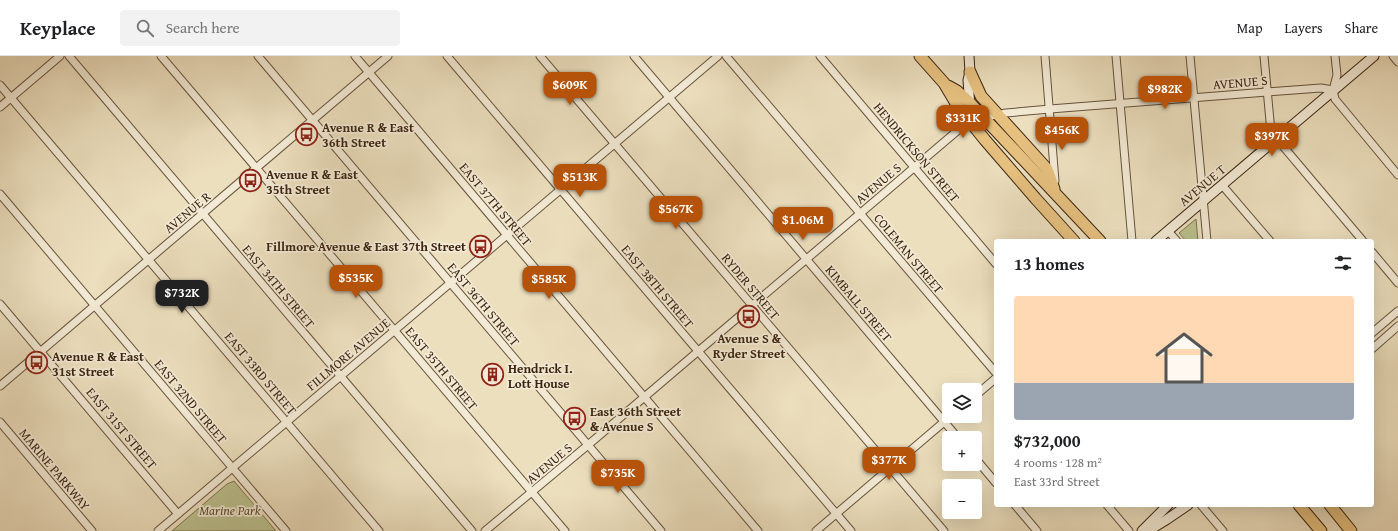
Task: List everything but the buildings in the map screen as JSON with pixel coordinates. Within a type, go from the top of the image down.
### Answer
[{"type":"main road","points":[[920,56],[944,83],[957,104],[970,120],[1036,199],[1072,239]]},
{"type":"main road","points":[[969,56],[970,72],[968,80],[970,120]]},
{"type":"main road","name":"AVENUE T","points":[[1158,239],[1374,56]]},
{"type":"main road","points":[[970,72],[981,96],[1047,169],[1056,194]]},
{"type":"main road","points":[[944,83],[956,91],[984,117],[1098,239]]},
{"type":"main road","points":[[1142,531],[1166,507]]},
{"type":"main road","points":[[1148,531],[1185,507]]},
{"type":"main road","points":[[1301,507],[1321,531]]},
{"type":"main road","points":[[1330,507],[1351,531]]},
{"type":"street","points":[[0,107],[60,56]]},
{"type":"street","name":"EAST 34TH STREET","points":[[69,56],[472,531]]},
{"type":"street","name":"EAST 35TH STREET","points":[[161,56],[565,531]]},
{"type":"street","name":"EAST 36TH STREET","points":[[258,56],[661,531]]},
{"type":"street","name":"EAST 37TH STREET","points":[[355,56],[758,531]]},
{"type":"street","name":"AVENUE R","points":[[0,386],[388,56]]},
{"type":"street","name":"EAST 38TH STREET","points":[[448,56],[851,531]]},
{"type":"street","name":"RYDER STREET","points":[[540,56],[944,531]]},
{"type":"street","name":"KIMBALL STREET","points":[[634,56],[942,420]]},
{"type":"street","name":"FILLMORE AVENUE","points":[[158,531],[718,56]]},
{"type":"street","name":"COLEMAN STREET","points":[[726,56],[994,371]]},
{"type":"street","name":"HENDRICKSON STREET","points":[[820,56],[994,262]]},
{"type":"street","points":[[1045,56],[1056,194]]},
{"type":"street","points":[[1116,56],[1132,239]]},
{"type":"street","points":[[1190,56],[1202,202],[1207,239]]},
{"type":"street","points":[[1264,56],[1271,132],[1361,239]]},
{"type":"street","points":[[1335,56],[1337,75],[1333,90],[1335,99],[1398,175]]},
{"type":"street","points":[[1393,56],[1398,62]]},
{"type":"street","name":"EAST 33RD STREET","points":[[0,85],[379,531]]},
{"type":"street","name":"AVENUE S","points":[[485,531],[970,120],[997,114],[1050,109],[1322,88],[1333,90]]},
{"type":"street","points":[[1222,185],[1268,239]]},
{"type":"street","name":"EAST 32ND STREET","points":[[0,194],[286,531]]},
{"type":"street","points":[[1168,231],[1175,239]]},
{"type":"street","points":[[1374,254],[1398,283]]},
{"type":"street","name":"EAST 31ST STREET","points":[[0,304],[178,514]]},
{"type":"street","points":[[1374,331],[1398,311]]},
{"type":"street","points":[[1374,347],[1398,326]]},
{"type":"street","points":[[982,390],[994,380]]},
{"type":"street","name":"MARINE PARKWAY","points":[[0,422],[92,531]]},
{"type":"street","points":[[816,531],[943,423]]},
{"type":"street","name":"KIMBALL STREET","points":[[945,423],[952,431]]},
{"type":"street","points":[[982,466],[994,481]]},
{"type":"street","points":[[1017,507],[1037,531]]},
{"type":"street","points":[[1109,507],[1129,531]]},
{"type":"street","points":[[1203,507],[1223,531]]},
{"type":"green space","points":[[1196,219],[1198,239],[1184,239],[1179,233]]},
{"type":"green space","name":"Marine Park","points":[[234,481],[276,531],[172,531],[227,484]]},
{"type":"place","name":"Avenue R & East 36th Street","points":[[306,134]]},
{"type":"place","name":"Avenue R & East 35th Street","points":[[250,181]]},
{"type":"place","name":"Fillmore Avenue & East 37th Street","points":[[481,246]]},
{"type":"place","name":"Avenue S & Ryder Street","points":[[749,316]]},
{"type":"place","name":"Avenue R & East 31st Street","points":[[37,363]]},
{"type":"place","name":"Hendrick I. Lott House","points":[[493,375]]},
{"type":"place","name":"East 36th Street & Avenue S","points":[[574,418]]}]
